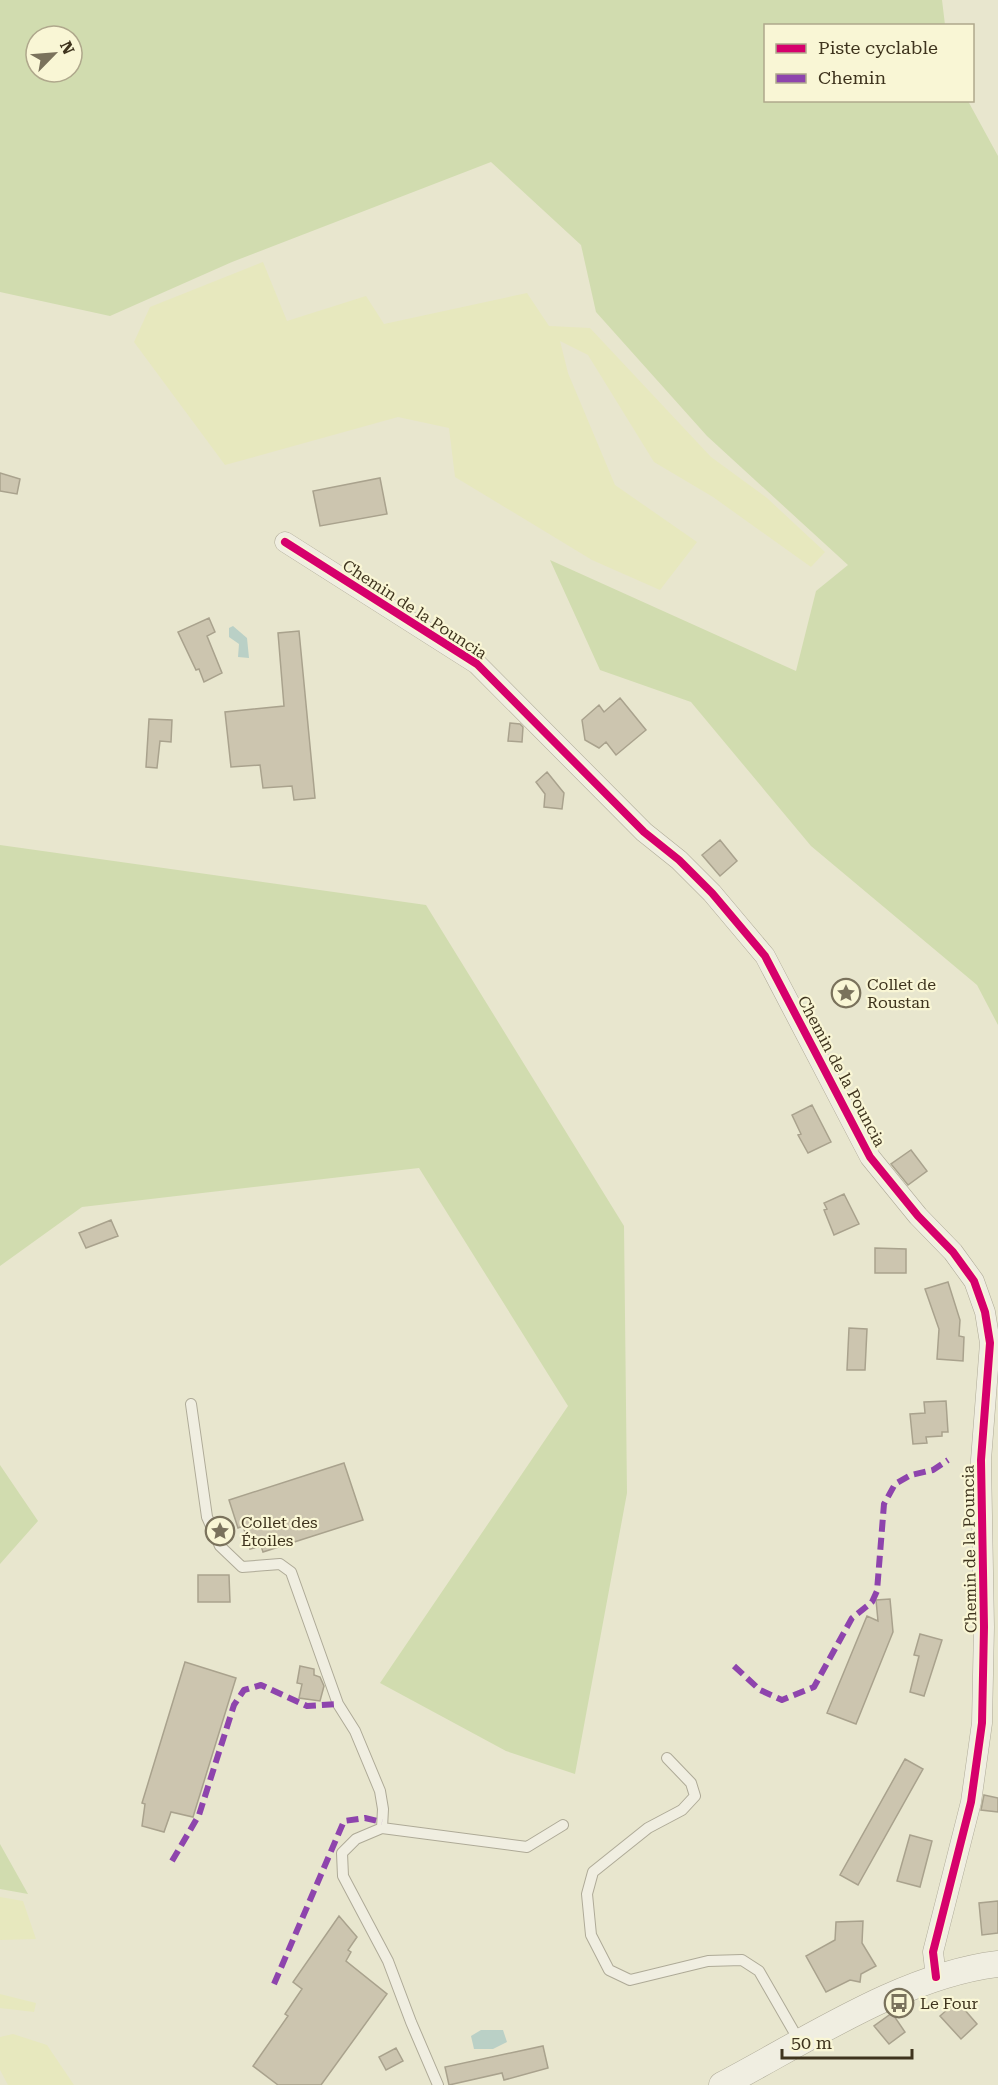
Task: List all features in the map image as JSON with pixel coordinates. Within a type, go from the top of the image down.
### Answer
[{"type":"street","name":"Chemin de la Pouncia","points":[[285,542],[477,664],[644,832],[679,860],[712,893],[765,956],[870,1156],[918,1216],[953,1252],[974,1281],[985,1312],[990,1343],[981,1460],[984,1627],[981,1723],[971,1802],[933,1952],[936,1977]]},
{"type":"street","points":[[722,2085],[887,1998],[936,1977],[998,1965]]},
{"type":"lane","points":[[191,1404],[207,1516],[220,1546],[242,1567],[280,1564],[291,1572],[339,1704],[355,1731],[380,1791],[383,1809],[382,1828]]},
{"type":"lane","points":[[667,1758],[691,1782],[695,1796],[682,1810],[648,1828],[593,1872],[587,1894],[591,1935],[609,1970],[630,1980],[708,1961],[742,1960],[759,1971],[801,2044]]},
{"type":"lane","points":[[438,2085],[388,1960],[343,1876],[342,1853],[356,1839],[382,1828],[527,1847],[563,1825]]},
{"type":"green space","points":[[0,0],[942,0],[945,24],[764,24],[764,102],[969,102],[998,156],[998,1025],[977,985],[811,846],[691,702],[600,670],[550,560],[796,671],[816,591],[848,565],[707,436],[596,312],[581,245],[491,162],[232,262],[110,316],[0,292]]},
{"type":"green space","points":[[263,262],[287,321],[366,296],[384,324],[527,293],[549,326],[590,328],[711,457],[767,498],[825,552],[811,567],[713,497],[654,462],[588,355],[560,341],[568,373],[615,485],[697,542],[660,590],[592,560],[455,477],[449,428],[398,417],[225,465],[134,342],[150,307]]},
{"type":"green space","points":[[0,845],[426,905],[624,1226],[627,1493],[575,1774],[506,1751],[380,1683],[568,1406],[419,1168],[82,1207],[0,1266]]},
{"type":"green space","points":[[0,1465],[38,1521],[0,1564]]},
{"type":"green space","points":[[0,1844],[28,1894],[0,1889]]},
{"type":"green space","points":[[0,1897],[23,1901],[36,1939],[0,1940]]},
{"type":"green space","points":[[0,1994],[36,2003],[34,2012],[0,2008]]},
{"type":"green space","points":[[13,2034],[47,2045],[74,2085],[8,2085],[0,2070],[0,2037]]},
{"type":"shaded area","points":[[233,626],[247,638],[249,658],[238,657],[239,644],[229,637],[229,628]]},
{"type":"shaded area","points":[[481,2030],[503,2030],[507,2042],[493,2049],[474,2049],[471,2036]]},
{"type":"building","points":[[0,473],[20,479],[17,494],[0,491]]},
{"type":"building","points":[[380,478],[387,514],[320,526],[313,491]]},
{"type":"building","points":[[209,618],[215,632],[207,636],[222,673],[204,682],[178,632]]},
{"type":"building","points":[[299,631],[315,798],[294,800],[292,786],[263,788],[260,765],[231,767],[225,712],[284,706],[278,633]]},
{"type":"building","points":[[620,698],[646,730],[616,755],[606,742],[599,748],[585,740],[582,720],[599,705],[604,712]]},
{"type":"building","points":[[149,719],[172,720],[171,742],[160,741],[157,768],[146,767]]},
{"type":"building","points":[[510,723],[520,724],[523,727],[522,742],[508,741]]},
{"type":"building","points":[[547,772],[564,793],[562,809],[544,807],[545,794],[536,782]]},
{"type":"building","points":[[720,840],[737,861],[720,876],[702,855]]},
{"type":"building","points":[[812,1105],[831,1142],[808,1153],[798,1135],[801,1134],[792,1115]]},
{"type":"building","points":[[911,1150],[927,1171],[908,1185],[891,1164]]},
{"type":"building","points":[[844,1194],[859,1224],[834,1235],[824,1210],[827,1209],[824,1203]]},
{"type":"building","points":[[111,1220],[118,1236],[86,1248],[79,1233]]},
{"type":"building","points":[[875,1248],[906,1249],[906,1273],[875,1273]]},
{"type":"building","points":[[948,1282],[960,1320],[959,1336],[964,1337],[963,1361],[937,1359],[939,1329],[925,1289]]},
{"type":"building","points":[[849,1328],[867,1329],[865,1370],[847,1370]]},
{"type":"building","points":[[946,1401],[948,1432],[942,1432],[942,1436],[926,1437],[927,1443],[913,1444],[910,1414],[925,1413],[924,1402]]},
{"type":"building","points":[[344,1463],[363,1520],[263,1552],[261,1546],[250,1549],[243,1526],[238,1528],[229,1500]]},
{"type":"building","points":[[198,1575],[229,1575],[230,1602],[198,1602]]},
{"type":"building","points":[[890,1599],[893,1632],[856,1724],[827,1713],[867,1616],[878,1621],[876,1600]]},
{"type":"building","points":[[920,1634],[942,1640],[924,1696],[910,1692],[919,1656],[914,1655]]},
{"type":"building","points":[[185,1662],[236,1678],[193,1817],[171,1812],[164,1832],[142,1826],[145,1804],[142,1803]]},
{"type":"building","points":[[300,1666],[314,1669],[314,1675],[320,1677],[324,1686],[320,1701],[299,1698],[302,1684],[297,1683]]},
{"type":"building","points":[[905,1759],[923,1769],[858,1885],[840,1875]]},
{"type":"building","points":[[984,1795],[998,1798],[998,1812],[981,1810]]},
{"type":"building","points":[[910,1835],[932,1841],[920,1887],[897,1881]]},
{"type":"building","points":[[998,1901],[998,1933],[982,1935],[979,1903]]},
{"type":"building","points":[[339,1916],[357,1937],[348,1950],[351,1952],[346,1961],[387,1994],[321,2085],[278,2085],[253,2066],[288,2016],[285,2014],[302,1989],[293,1982]]},
{"type":"building","points":[[863,1921],[862,1943],[876,1966],[861,1974],[860,1982],[850,1980],[826,1992],[806,1956],[835,1940],[836,1922]]},
{"type":"building","points":[[957,2001],[977,2024],[961,2039],[940,2016]]},
{"type":"building","points":[[892,2013],[905,2032],[889,2044],[874,2026]]},
{"type":"building","points":[[543,2046],[548,2068],[504,2080],[502,2073],[449,2085],[445,2067]]},
{"type":"building","points":[[396,2048],[403,2061],[386,2070],[379,2057]]},
{"type":"marked path","points":[[734,1666],[760,1690],[782,1700],[814,1687],[852,1618],[872,1602],[877,1591],[884,1504],[895,1484],[911,1475],[933,1470],[948,1460]]},
{"type":"marked path","points":[[172,1861],[199,1815],[234,1705],[244,1690],[261,1685],[307,1706],[338,1704]]},
{"type":"marked path","points":[[274,1984],[344,1821],[365,1818],[382,1822]]},
{"type":"cycle path","points":[[285,542],[477,664],[644,832],[679,860],[712,893],[765,956],[870,1157],[918,1216],[953,1252],[974,1281],[985,1312],[990,1343],[981,1460],[984,1627],[982,1723],[971,1802],[933,1952],[936,1977]]},
{"type":"place","name":"Collet de Roustan","points":[[846,993]]},
{"type":"place","name":"Collet des Étoiles","points":[[220,1531]]},
{"type":"place","name":"Le Four","points":[[899,2003]]}]
